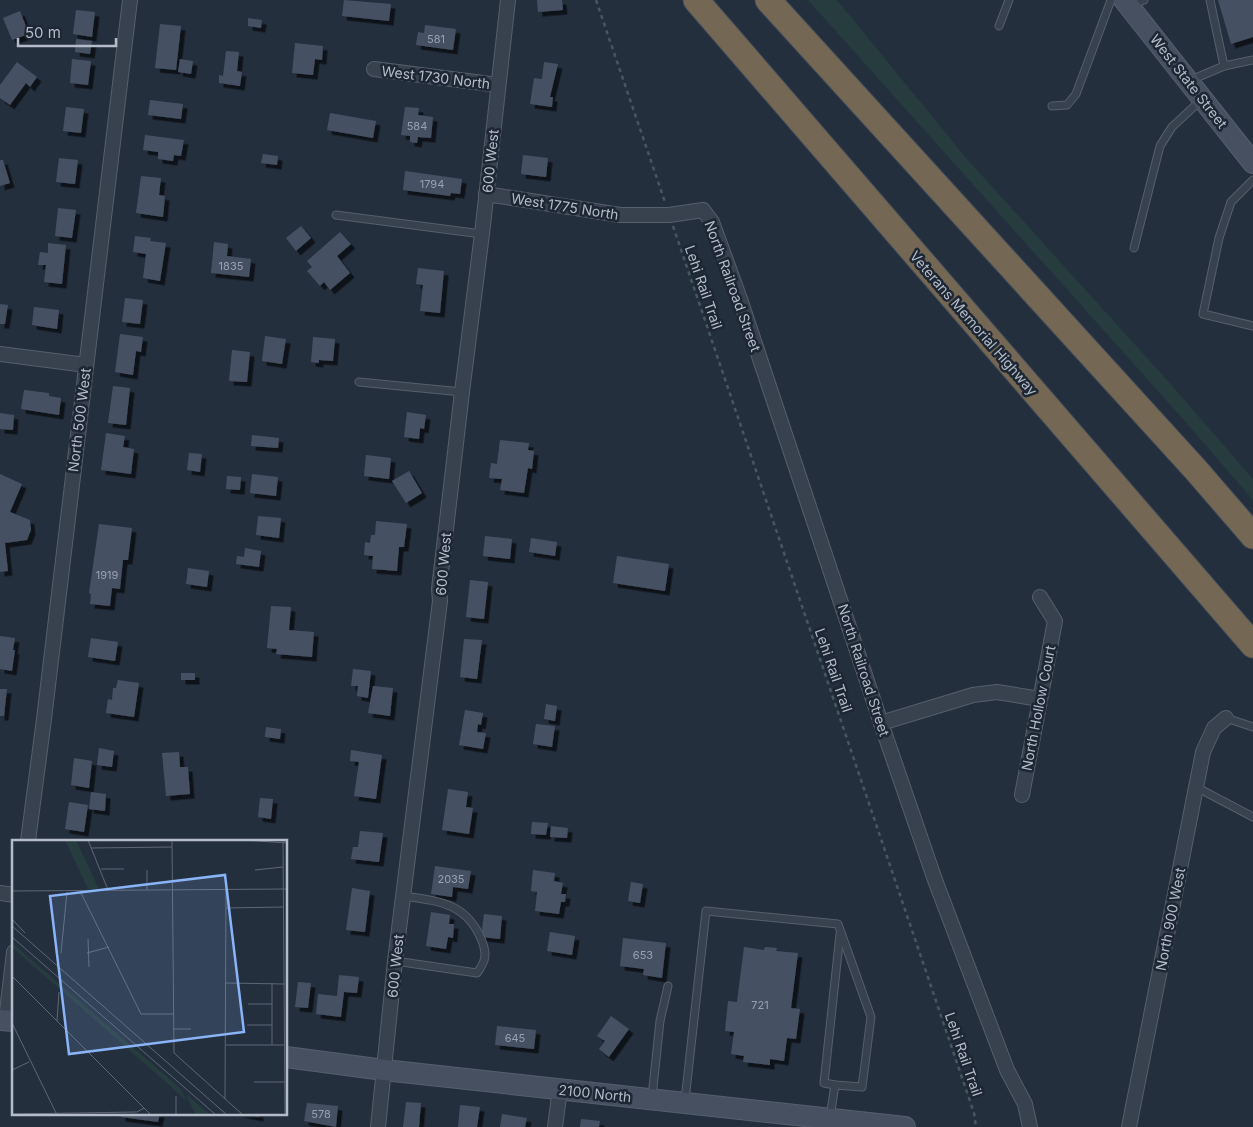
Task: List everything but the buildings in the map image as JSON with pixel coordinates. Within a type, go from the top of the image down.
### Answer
[{"type":"highway","name":"Veterans Memorial Highway","points":[[696,0],[1253,645]]},
{"type":"highway","points":[[768,0],[1196,470],[1253,536]]},
{"type":"street","name":"North 500 West","points":[[28,840],[130,0]]},
{"type":"street","name":"600 West","points":[[378,1127],[395,961],[440,600],[439,589],[508,0]]},
{"type":"street","name":"West State Street","points":[[1127,1],[1253,163]]},
{"type":"street","name":"West 1730 North","points":[[374,69],[498,84]]},
{"type":"street","name":"West 1775 North","points":[[486,194],[620,216],[669,214],[703,210]]},
{"type":"street","name":"North Railroad Street","points":[[703,210],[712,222],[740,299],[935,880],[1007,1070],[1024,1104],[1030,1127]]},
{"type":"street","points":[[0,354],[86,366]]},
{"type":"street","name":"North Hollow Court","points":[[1022,795],[1055,621],[1040,598]]},
{"type":"street","points":[[881,723],[972,695],[997,692],[1040,699]]},
{"type":"street","name":"North 900 West","points":[[1129,1127],[1203,752],[1214,728],[1226,718]]},
{"type":"street","points":[[7,1020],[12,971]]},
{"type":"street","name":"2100 North","points":[[288,1057],[833,1122],[905,1127]]},
{"type":"street","points":[[555,1127],[560,1089]]},
{"type":"lane","points":[[999,26],[1009,0]]},
{"type":"lane","points":[[1210,0],[1224,66]]},
{"type":"lane","points":[[1052,106],[1067,104],[1076,94],[1127,1]]},
{"type":"lane","points":[[1188,81],[1224,66],[1253,60]]},
{"type":"lane","points":[[1134,248],[1160,146],[1172,127],[1202,99]]},
{"type":"lane","points":[[1253,180],[1231,202],[1219,238],[1203,314],[1253,326]]},
{"type":"lane","points":[[336,215],[482,234]]},
{"type":"lane","points":[[359,382],[462,392]]},
{"type":"lane","points":[[1226,718],[1253,727]]},
{"type":"lane","points":[[1196,787],[1253,817]]},
{"type":"lane","points":[[395,961],[477,973],[482,966],[486,952],[472,921],[461,912],[447,904],[403,896]]},
{"type":"lane","points":[[684,1103],[706,911],[838,924],[871,1017],[862,1087],[824,1083],[840,931]]},
{"type":"lane","points":[[652,1099],[660,1022],[668,986]]},
{"type":"lane","points":[[833,1122],[835,1084]]},
{"type":"path","points":[[596,0],[668,210]]},
{"type":"path","name":"Lehi Rail Trail","points":[[671,220],[974,1113],[976,1127]]},
{"type":"green space","points":[[808,0],[837,0],[967,159],[1168,381],[1253,479],[1253,500],[1183,419]]}]
